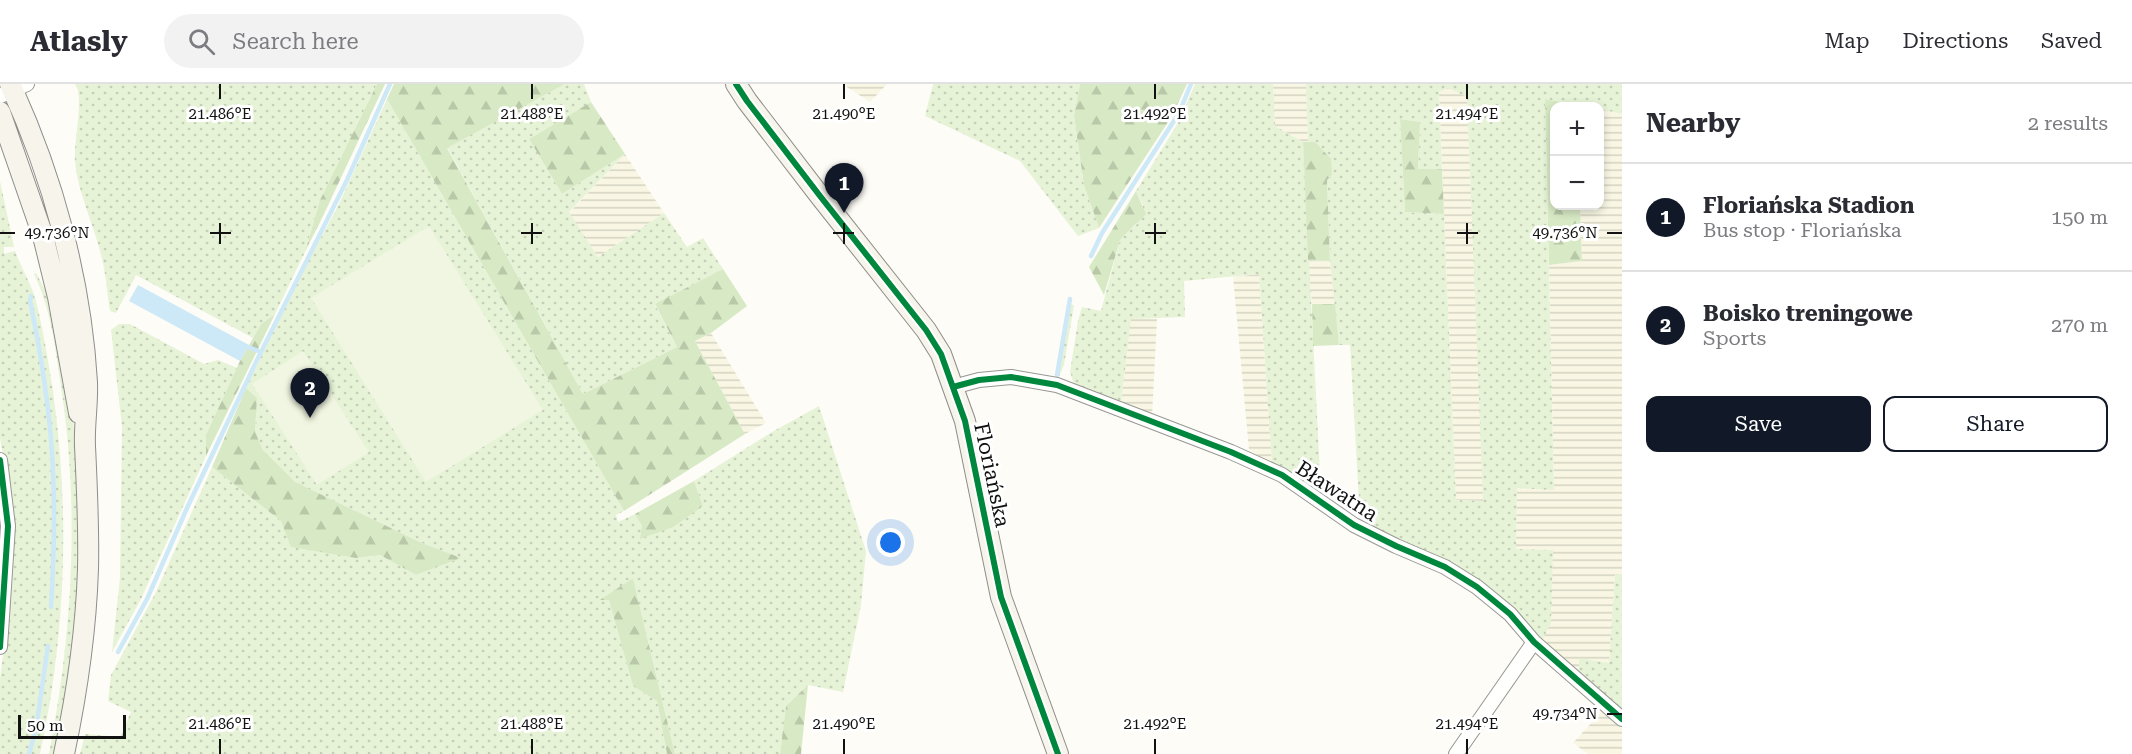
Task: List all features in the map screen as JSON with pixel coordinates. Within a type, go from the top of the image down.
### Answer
[{"type":"main road","name":"Floriańska","points":[[736,84],[820,196],[926,330],[941,354],[965,421],[974,456],[1001,597],[1058,754]]},
{"type":"main road","points":[[12,89],[53,197],[74,278],[82,324],[87,383],[86,602],[78,678],[64,754]]},
{"type":"main road","points":[[0,112],[43,236],[58,297],[85,438]]},
{"type":"street","name":"Bławatna","points":[[953,387],[979,380],[1011,377],[1057,385],[1282,474],[1354,525],[1445,567],[1477,587],[1510,614],[1534,642],[1622,719]]},
{"type":"street","points":[[0,460],[8,526],[0,647]]},
{"type":"street","points":[[1456,754],[1534,642]]},
{"type":"shaded area","points":[[842,84],[887,84],[870,102]]},
{"type":"shaded area","points":[[1273,84],[1306,84],[1308,142],[1303,142],[1275,126]]},
{"type":"shaded area","points":[[1448,87],[1467,97],[1484,501],[1456,500],[1439,92]]},
{"type":"shaded area","points":[[1604,110],[1622,114],[1622,574],[1615,574],[1609,664],[1579,659],[1579,673],[1541,642],[1553,551],[1516,550],[1517,488],[1554,489],[1549,265],[1582,261],[1580,210],[1604,210]]},
{"type":"shaded area","points":[[625,154],[664,213],[598,257],[569,213]]},
{"type":"shaded area","points":[[1308,260],[1330,261],[1335,304],[1312,304]]},
{"type":"shaded area","points":[[1259,274],[1272,464],[1249,450],[1233,277]]},
{"type":"shaded area","points":[[1131,318],[1157,319],[1152,417],[1121,404]]},
{"type":"shaded area","points":[[711,333],[766,423],[745,434],[695,341]]},
{"type":"shaded area","points":[[1602,711],[1622,727],[1622,754],[1588,754],[1573,743]]},
{"type":"green space","points":[[75,84],[377,84],[320,200],[305,252],[275,314],[261,324],[253,338],[136,275],[116,313],[110,311],[103,262],[75,162],[79,99]]},
{"type":"green space","points":[[377,84],[385,84],[305,252],[320,200]]},
{"type":"green space","points":[[394,84],[565,84],[447,148],[583,394],[677,347],[655,304],[723,269],[747,306],[711,333],[695,341],[745,434],[624,511],[387,99]]},
{"type":"green space","points":[[565,84],[584,84],[591,102],[529,139],[562,194],[625,154],[569,212],[598,257],[664,213],[687,247],[703,238],[723,269],[655,305],[677,347],[583,394],[447,147]]},
{"type":"green space","points":[[933,84],[1080,84],[1074,116],[1084,185],[1099,228],[1078,236],[1020,161],[925,116]]},
{"type":"green space","points":[[1080,84],[1187,84],[1172,116],[1099,228],[1084,185],[1074,116]]},
{"type":"green space","points":[[1195,84],[1273,84],[1275,126],[1303,142],[1321,493],[1272,464],[1259,274],[1184,281],[1185,317],[1131,319],[1121,404],[1075,387],[1070,372],[1082,307],[1101,311],[1120,240],[1137,224],[1143,205],[1136,191],[1178,123]]},
{"type":"green space","points":[[1306,84],[1622,84],[1622,114],[1604,110],[1604,102],[1562,102],[1545,99],[1554,490],[1517,488],[1516,549],[1553,550],[1551,623],[1541,642],[1526,625],[1381,534],[1360,517],[1350,345],[1339,345],[1330,261],[1327,180],[1332,175],[1315,142],[1308,142]],"holes":[[[1448,88],[1467,97],[1483,501],[1456,500],[1444,214],[1405,212],[1400,119],[1420,122],[1418,169],[1442,169],[1439,92]]]},
{"type":"green space","points":[[387,99],[624,511],[616,515],[618,522],[635,514],[642,526],[703,506],[694,481],[772,432],[819,406],[866,551],[861,605],[843,692],[808,685],[786,706],[780,754],[675,754],[633,578],[602,600],[609,599],[633,686],[657,701],[667,754],[80,754],[85,734],[120,737],[131,712],[108,701],[111,675],[156,592],[212,467],[281,521],[356,558],[380,555],[416,575],[460,558],[422,543],[295,483],[263,450],[255,432],[257,398],[246,388],[298,280],[338,206]]},
{"type":"green space","points":[[1545,99],[1561,102],[1550,102],[1550,210],[1580,210],[1582,261],[1549,265]]},
{"type":"green space","points":[[591,102],[625,154],[562,194],[529,139]]},
{"type":"green space","points":[[1400,119],[1420,122],[1418,169],[1442,169],[1444,214],[1405,212]]},
{"type":"green space","points":[[1303,142],[1315,142],[1331,159],[1332,175],[1327,180],[1330,261],[1308,260]]},
{"type":"green space","points":[[0,181],[14,247],[4,247],[4,254],[15,251],[35,297],[45,344],[53,391],[62,482],[63,573],[60,619],[49,709],[40,754],[0,754],[0,679],[5,638],[5,466],[0,438]]},
{"type":"green space","points":[[1136,191],[1146,214],[1120,240],[1104,295],[1089,267]]},
{"type":"green space","points":[[429,226],[543,410],[426,482],[311,298]]},
{"type":"green space","points":[[36,273],[51,301],[71,398],[80,540],[73,650],[56,754],[49,754],[64,661],[72,521],[66,427],[54,340],[48,313],[34,274]]},
{"type":"green space","points":[[1067,304],[1074,305],[1064,365],[1057,381],[1055,380]]},
{"type":"green space","points":[[1312,304],[1335,304],[1339,345],[1313,346]]},
{"type":"green space","points":[[275,314],[206,456],[206,435],[240,361],[261,324]]},
{"type":"green space","points":[[119,324],[130,324],[204,364],[218,360],[237,368],[206,435],[206,456],[141,599],[112,652],[120,578],[122,427],[111,330]]},
{"type":"green space","points":[[303,351],[369,452],[317,485],[252,384]]},
{"type":"green space","points":[[246,388],[257,398],[255,432],[263,450],[295,482],[422,543],[461,558],[416,575],[380,555],[356,558],[291,547],[281,521],[212,467]]},
{"type":"green space","points":[[694,481],[703,506],[673,527],[640,539],[642,526],[635,514]]},
{"type":"green space","points":[[1615,574],[1622,574],[1622,711],[1579,673],[1579,658],[1609,663]]},
{"type":"green space","points":[[633,578],[675,754],[667,754],[657,701],[633,686],[609,600],[600,600]]},
{"type":"green space","points":[[808,685],[801,754],[780,754],[786,706]]},
{"type":"water","points":[[138,285],[249,345],[240,361],[129,301]]},
{"type":"waterway","points":[[118,652],[147,599],[187,508],[257,360],[347,180],[390,84]]},
{"type":"waterway","points":[[1091,256],[1102,233],[1179,113],[1191,84]]},
{"type":"waterway","points":[[31,296],[45,389],[53,466],[54,536],[51,607]]},
{"type":"waterway","points":[[1057,375],[1070,299]]},
{"type":"waterway","points":[[248,347],[261,352]]},
{"type":"waterway","points":[[29,754],[36,729],[48,646]]},
{"type":"cycle path","points":[[736,84],[820,196],[926,330],[941,354],[965,421],[1001,597],[1058,754]]},
{"type":"cycle path","points":[[953,387],[979,380],[1011,377],[1057,385],[1231,452],[1282,475],[1354,525],[1445,567],[1477,587],[1510,614],[1534,642],[1622,719]]},
{"type":"cycle path","points":[[0,460],[8,526],[0,647]]},
{"type":"place","name":"Floriańska Stadion","points":[[844,213]]},
{"type":"place","name":"Boisko treningowe","points":[[310,418]]}]
